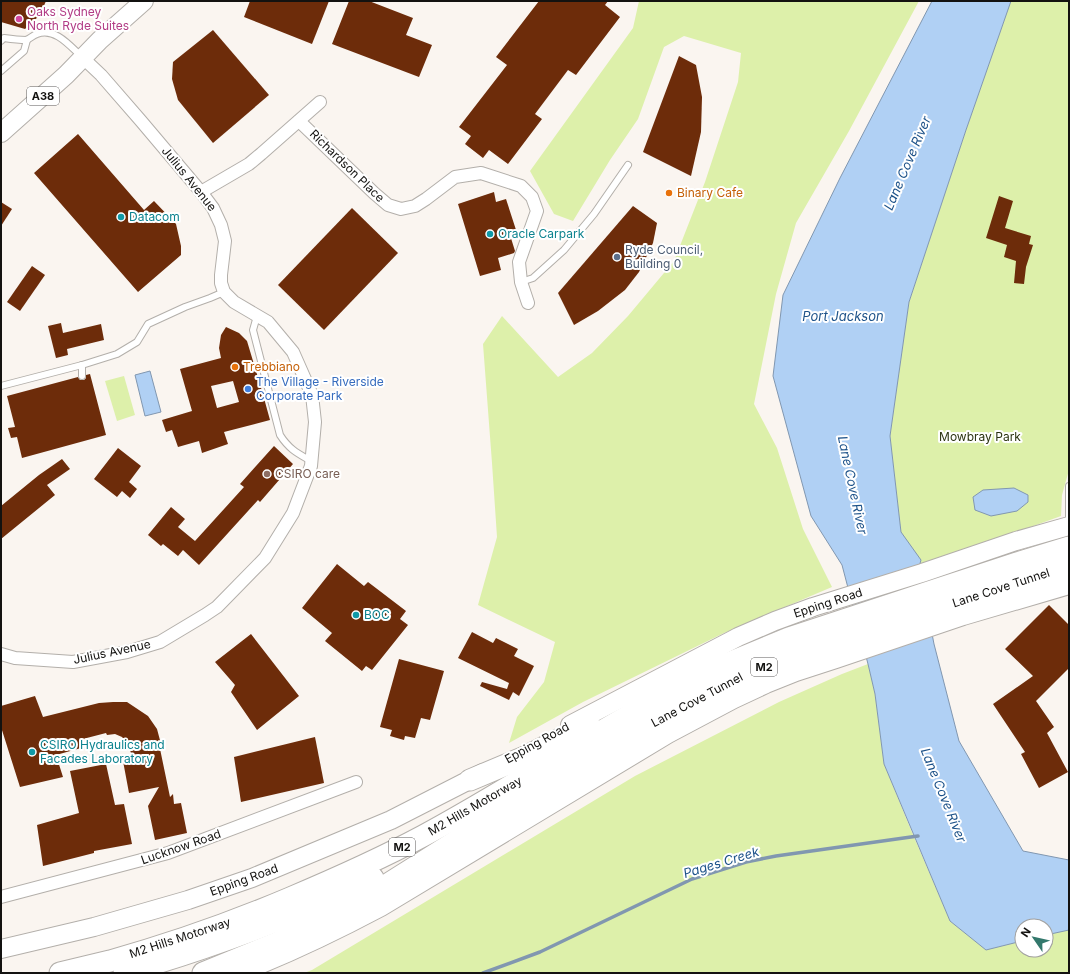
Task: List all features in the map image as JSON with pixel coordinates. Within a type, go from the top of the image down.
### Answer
[{"type":"highway","name":"Lane Cove Tunnel","points":[[958,600],[1069,548]]},
{"type":"highway","name":"Lane Cove Tunnel","points":[[480,826],[675,711],[718,688],[759,669],[835,641],[958,600],[1069,567]]},
{"type":"highway","name":"Lane Cove Tunnel","points":[[719,666],[789,638],[835,641]]},
{"type":"highway","name":"M2","points":[[470,780],[527,756],[616,710],[719,666]]},
{"type":"highway","name":"M2 Hills Motorway","points":[[60,973],[159,947],[262,910],[331,881],[462,815],[660,697],[719,666]]},
{"type":"highway","name":"M2","points":[[203,973],[279,942],[338,913],[377,891],[480,826]]},
{"type":"highway","name":"M2 Hills Motorway","points":[[124,973],[222,942],[257,929],[355,888],[480,826]]},
{"type":"main road","name":"A38","points":[[1,133],[144,1]]},
{"type":"main road","name":"Epping Road","points":[[1,949],[94,927],[188,900],[252,878],[391,820],[470,780],[583,718],[738,637],[775,621],[813,607],[922,573],[1016,541],[1069,526]]},
{"type":"main road","points":[[958,600],[1069,584]]},
{"type":"main road","points":[[239,973],[290,952],[381,907],[695,719],[766,684],[796,672],[835,641]]},
{"type":"street","name":"Julius Avenue","points":[[1,654],[20,658],[73,662],[127,652],[160,642],[217,607],[265,558],[293,513],[311,466],[315,422],[312,395],[293,352],[268,322],[234,302],[224,292],[221,282],[225,241],[214,208],[101,75],[83,58]]},
{"type":"street","name":"Richardson Place","points":[[201,192],[249,164],[320,102]]},
{"type":"street","name":"Richardson Place","points":[[299,120],[388,205],[402,209],[415,206],[455,177],[481,173],[521,186],[532,197],[537,210],[519,262],[521,282],[528,303]]},
{"type":"street","name":"Lucknow Road","points":[[1,897],[168,853],[356,782]]},
{"type":"lane","points":[[1,41],[4,38],[27,40],[37,34],[46,33],[55,35],[83,58]]},
{"type":"lane","points":[[1,71],[24,51],[27,40]]},
{"type":"lane","points":[[521,282],[533,278],[564,250],[594,214],[628,166]]},
{"type":"lane","points":[[1,386],[82,365],[116,354],[137,342],[148,324],[185,306],[224,292]]},
{"type":"lane","points":[[257,316],[253,330],[280,435],[286,444],[311,461]]},
{"type":"lane","points":[[82,365],[82,376]]},
{"type":"lane","points":[[1069,486],[1069,526]]},
{"type":"green space","points":[[639,1],[919,1],[849,131],[796,223],[776,294],[754,404],[777,448],[803,529],[832,587],[724,633],[583,702],[509,743],[517,717],[544,682],[555,642],[478,605],[497,537],[483,344],[502,316],[558,377],[592,353],[628,316],[674,261],[705,182],[738,82],[741,53],[684,36],[664,47],[638,119],[610,160],[573,221],[554,214],[530,171],[633,28]]},
{"type":"green space","name":"Mowbray Park","points":[[1011,1],[1069,1],[1069,470],[1062,495],[1061,516],[919,567],[901,533],[890,436],[909,302],[966,130]]},
{"type":"green space","points":[[124,376],[135,415],[117,421],[105,381]]},
{"type":"green space","points":[[868,664],[875,694],[884,764],[950,921],[986,950],[1014,943],[1014,958],[1054,958],[1054,933],[1069,930],[1069,973],[304,973],[312,970],[635,776],[779,702]]},
{"type":"water","name":"Port Jackson","points":[[932,1],[1011,1],[966,130],[909,302],[890,436],[901,532],[921,560],[919,567],[934,644],[959,741],[1023,851],[1069,860],[1069,930],[1054,933],[1054,918],[1014,918],[1014,943],[986,950],[950,921],[884,764],[875,694],[842,565],[811,516],[773,376],[783,295],[840,178]]},
{"type":"water","points":[[150,371],[161,412],[145,416],[135,375]]},
{"type":"water","points":[[1014,488],[1028,495],[1028,502],[1017,511],[991,516],[975,510],[973,497],[983,490]]},
{"type":"building","name":"Oaks Sydney North Ryde Suites","points":[[1,1],[46,1],[40,15],[25,29],[1,22]]},
{"type":"building","points":[[250,1],[329,1],[312,44],[244,17]]},
{"type":"building","points":[[349,1],[369,1],[413,18],[406,35],[432,45],[419,77],[332,44]]},
{"type":"building","points":[[539,1],[608,1],[605,5],[620,17],[576,75],[568,70],[535,114],[542,119],[508,164],[489,150],[483,158],[465,144],[471,136],[459,127],[507,65],[496,57]]},
{"type":"building","points":[[213,30],[269,95],[213,143],[178,100],[172,79],[173,62]]},
{"type":"building","points":[[679,56],[696,65],[702,97],[701,132],[691,176],[643,152]]},
{"type":"building","name":"Datacom","points":[[78,134],[144,210],[154,201],[176,224],[181,246],[181,255],[138,292],[34,173]]},
{"type":"building","name":"Oracle Carpark","points":[[494,192],[496,202],[506,199],[517,233],[510,235],[515,251],[514,253],[498,258],[501,270],[480,276],[458,204]]},
{"type":"building","points":[[999,196],[1013,201],[1005,228],[1031,236],[1029,244],[1033,245],[1026,267],[1024,284],[1014,283],[1016,261],[1004,257],[1007,245],[986,238]]},
{"type":"building","points":[[1,202],[12,209],[1,226]]},
{"type":"building","name":"Ryde Council, Building 0","points":[[633,206],[657,223],[653,243],[639,272],[625,290],[598,311],[574,325],[558,293]]},
{"type":"building","points":[[352,208],[398,253],[324,330],[278,285]]},
{"type":"building","points":[[32,266],[45,275],[20,311],[7,302]]},
{"type":"building","points":[[61,323],[63,333],[101,324],[104,340],[67,349],[68,355],[56,358],[48,326]]},
{"type":"building","name":"The Village - Riverside Corporate Park","points":[[226,327],[239,333],[247,341],[270,420],[224,432],[228,444],[202,453],[199,441],[178,447],[172,430],[166,432],[162,420],[192,411],[180,369],[221,358],[219,348],[221,335]],"holes":[[[233,381],[239,402],[217,408],[211,386]]]},
{"type":"building","points":[[90,374],[106,435],[22,458],[17,437],[11,438],[8,428],[15,427],[7,396],[78,377],[80,380],[84,380],[86,375]]},
{"type":"building","points":[[274,446],[293,464],[260,502],[258,500],[199,565],[183,550],[178,556],[163,544],[161,546],[148,535],[171,507],[185,519],[178,527],[195,541],[244,487],[240,484]]},
{"type":"building","points":[[118,448],[141,466],[129,482],[137,489],[130,498],[122,491],[117,497],[94,479]]},
{"type":"building","points":[[62,459],[70,469],[47,485],[55,495],[1,539],[1,506],[39,475]]},
{"type":"building","name":"BOC","points":[[337,564],[364,586],[368,582],[406,611],[400,619],[408,625],[372,670],[366,666],[362,671],[325,641],[332,633],[302,608]]},
{"type":"building","points":[[1049,605],[1069,625],[1069,668],[1036,701],[1054,727],[1047,733],[1068,772],[1039,788],[1021,754],[1025,752],[993,704],[1033,676],[1005,649]]},
{"type":"building","points":[[472,632],[493,643],[496,638],[518,649],[514,656],[534,666],[519,696],[513,692],[509,700],[480,686],[482,682],[507,689],[509,683],[458,658]]},
{"type":"building","points":[[251,634],[299,696],[257,730],[231,692],[235,685],[215,662]]},
{"type":"building","points":[[399,659],[444,671],[430,720],[421,718],[415,738],[405,736],[404,740],[390,736],[392,730],[380,727]]},
{"type":"building","points":[[35,696],[43,717],[99,703],[113,702],[127,702],[148,716],[157,729],[170,797],[173,794],[174,804],[181,803],[187,833],[155,840],[148,806],[159,787],[129,793],[123,761],[133,759],[128,744],[122,737],[115,734],[107,735],[106,733],[79,740],[81,748],[56,755],[63,777],[20,787],[1,727],[1,706]]},
{"type":"building","points":[[315,737],[324,783],[241,802],[234,757]]},
{"type":"building","points":[[106,764],[115,805],[124,804],[132,844],[94,851],[94,853],[43,866],[37,825],[79,813],[70,771]]},
{"type":"waterway","name":"Pages Creek","points":[[483,973],[540,952],[692,879],[746,862],[776,856],[918,836]]},
{"type":"place","name":"Oaks Sydney North Ryde Suites","points":[[19,19]]},
{"type":"place","name":"Binary Cafe","points":[[669,193]]},
{"type":"place","name":"Datacom","points":[[121,217]]},
{"type":"place","name":"Oracle Carpark","points":[[490,234]]},
{"type":"place","name":"Ryde Council, Building 0","points":[[617,257]]},
{"type":"place","name":"Trebbiano","points":[[235,367]]},
{"type":"place","name":"The Village - Riverside Corporate Park","points":[[248,389]]},
{"type":"place","name":"CSIRO care","points":[[267,474]]},
{"type":"place","name":"BOC","points":[[356,615]]},
{"type":"place","name":"CSIRO Hydraulics and Facades Laboratory","points":[[32,752]]},
{"type":"water label","name":"Lane Cove River","points":[[907,163]]},
{"type":"water label","name":"Lane Cove River","points":[[853,485]]},
{"type":"water label","name":"Lane Cove River","points":[[944,795]]}]
